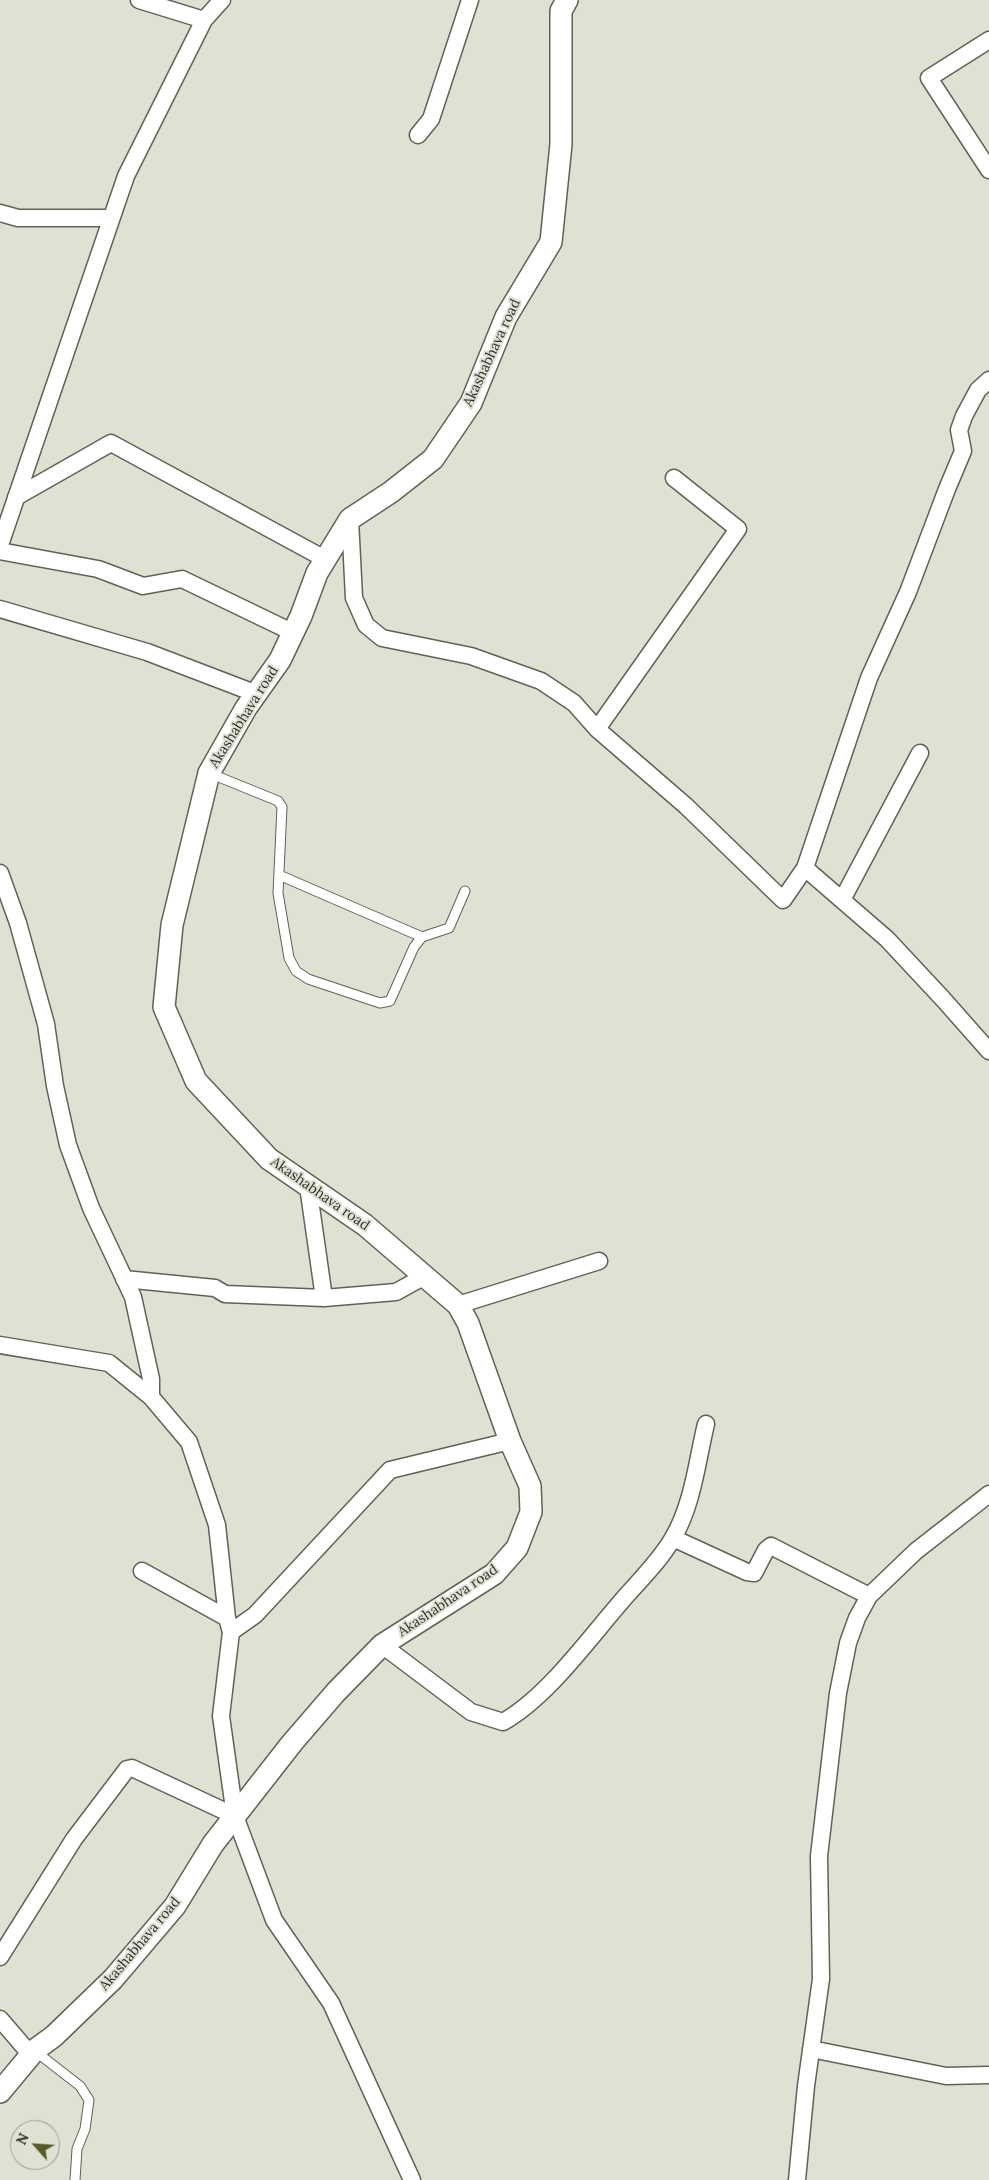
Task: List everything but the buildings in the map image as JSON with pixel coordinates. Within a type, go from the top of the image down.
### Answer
[{"type":"street","points":[[139,0],[204,20]]},
{"type":"street","points":[[0,545],[126,176],[204,20],[222,0]]},
{"type":"street","points":[[418,135],[431,118],[470,0]]},
{"type":"street","name":"Akashabhava road","points":[[0,2092],[33,2053],[54,2036],[119,1972],[175,1906],[213,1844],[336,1692],[382,1646],[494,1574],[518,1548],[531,1512],[532,1497],[530,1486],[510,1442],[468,1323],[458,1304],[365,1224],[269,1159],[196,1081],[164,1007],[172,925],[209,773],[280,660],[294,633],[317,573],[350,519],[390,492],[433,459],[470,403],[506,317],[551,242],[562,144],[561,11],[567,0]]},
{"type":"street","points":[[989,40],[929,78],[984,151],[989,170]]},
{"type":"street","points":[[0,214],[18,218],[111,218]]},
{"type":"street","points":[[350,519],[354,598],[366,624],[382,638],[472,656],[541,681],[574,703],[597,729],[686,806],[784,900],[805,868],[869,678],[908,592],[946,489],[963,451],[959,430],[964,416],[978,390],[989,380]]},
{"type":"street","points":[[16,497],[111,443],[325,559]]},
{"type":"street","points":[[597,729],[738,529],[674,478]]},
{"type":"street","points":[[0,551],[98,569],[143,586],[182,579],[294,633]]},
{"type":"street","points":[[0,609],[147,652],[257,694]]},
{"type":"street","points":[[842,900],[920,753]]},
{"type":"street","points":[[805,868],[887,940],[944,999],[989,1051]]},
{"type":"street","points":[[0,873],[18,923],[46,1024],[55,1086],[68,1145],[91,1208],[133,1298],[151,1379],[151,1397]]},
{"type":"street","points":[[308,1186],[324,1298]]},
{"type":"street","points":[[458,1304],[599,1261]]},
{"type":"street","points":[[124,1279],[216,1288],[225,1294],[324,1298],[396,1292],[425,1276]]},
{"type":"street","points":[[0,1345],[109,1362],[151,1397],[189,1442],[217,1525],[229,1625],[221,1716],[235,1816],[274,1920],[331,2003],[412,2180]]},
{"type":"street","points":[[382,1646],[471,1712],[503,1722],[523,1711],[571,1660],[660,1557],[673,1538],[685,1512],[706,1424]]},
{"type":"street","points":[[229,1625],[255,1615],[390,1470],[510,1442]]},
{"type":"street","points":[[797,2180],[821,1979],[819,1856],[838,1693],[848,1643],[857,1618],[869,1596],[916,1551],[989,1494]]},
{"type":"street","points":[[673,1538],[747,1572],[754,1573],[766,1550],[771,1546],[869,1596]]},
{"type":"street","points":[[142,1571],[229,1625]]},
{"type":"street","points":[[0,1957],[74,1839],[127,1768],[132,1768],[235,1816]]},
{"type":"street","points":[[0,2019],[33,2053]]},
{"type":"street","points":[[812,2049],[946,2076],[989,2076]]},
{"type":"lane","points":[[209,773],[278,801],[282,807],[278,893],[289,958],[296,971],[308,979],[380,1003],[390,1001],[414,946],[422,937],[449,928],[465,891]]},
{"type":"lane","points":[[279,875],[422,937]]},
{"type":"lane","points":[[33,2053],[80,2086],[89,2100],[85,2129],[77,2149],[75,2180]]}]
